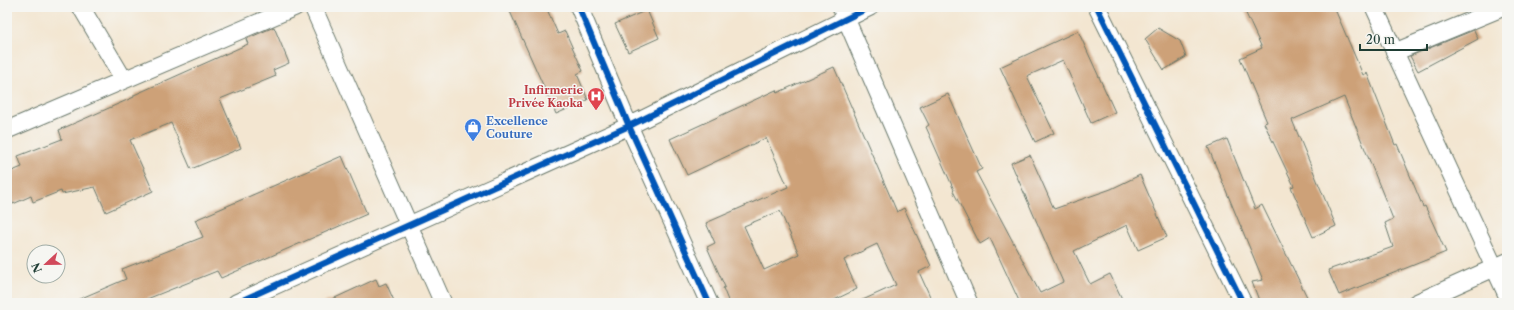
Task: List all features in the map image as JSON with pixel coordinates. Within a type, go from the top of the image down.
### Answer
[{"type":"street","points":[[81,7],[124,80]]},
{"type":"street","points":[[7,130],[296,7]]},
{"type":"street","points":[[313,7],[443,303]]},
{"type":"street","points":[[579,7],[629,126],[709,303]]},
{"type":"street","points":[[236,303],[629,126],[844,12],[870,7]]},
{"type":"street","points":[[1096,7],[1243,303]]},
{"type":"street","points":[[1374,7],[1501,265],[1507,295]]},
{"type":"street","points":[[1395,52],[1504,7]]},
{"type":"street","points":[[844,12],[969,303]]},
{"type":"street","points":[[1416,303],[1501,265]]},
{"type":"building","points":[[508,7],[546,7],[558,34],[565,31],[583,71],[577,74],[588,100],[556,114]]},
{"type":"building","points":[[1243,7],[1334,7],[1363,75],[1367,73],[1395,145],[1397,144],[1423,207],[1425,206],[1446,252],[1339,295],[1328,270],[1393,247],[1385,223],[1393,219],[1344,97],[1292,120],[1336,226],[1313,237],[1291,187],[1294,186],[1264,123],[1267,122],[1240,58],[1262,48]]},
{"type":"building","points":[[647,10],[659,38],[628,52],[615,24]]},
{"type":"building","points":[[274,27],[289,63],[273,70],[276,76],[220,99],[241,148],[191,169],[171,123],[130,140],[153,191],[106,212],[95,187],[62,194],[61,191],[33,202],[31,196],[13,204],[7,190],[7,173],[22,167],[18,156],[62,139],[59,130],[248,44],[246,39]]},
{"type":"building","points":[[1158,28],[1180,41],[1186,57],[1164,70],[1145,39]]},
{"type":"building","points":[[1474,30],[1478,39],[1418,71],[1410,56]]},
{"type":"building","points":[[1078,31],[1115,112],[1091,123],[1063,60],[1027,76],[1054,133],[1035,142],[1000,67]]},
{"type":"building","points":[[834,67],[897,212],[904,208],[931,266],[919,272],[933,303],[856,303],[896,285],[877,244],[844,260],[857,289],[828,303],[729,303],[723,288],[725,287],[707,247],[715,243],[706,223],[788,187],[766,138],[687,175],[670,139],[776,90],[777,93]],"holes":[[[780,211],[799,254],[764,270],[744,226]]]},
{"type":"building","points":[[948,94],[982,169],[976,172],[1040,293],[1063,282],[1011,163],[1030,155],[1054,209],[1111,189],[1140,175],[1167,237],[1138,250],[1127,225],[1074,251],[1090,284],[1110,274],[1124,303],[1020,303],[990,238],[980,244],[953,191],[954,190],[926,127],[929,125],[920,107]]},
{"type":"building","points":[[1227,139],[1255,209],[1262,205],[1310,303],[1260,303],[1252,282],[1263,280],[1208,147]]},
{"type":"building","points":[[342,156],[367,214],[221,278],[217,271],[137,303],[70,303],[126,279],[122,269],[203,237],[195,220]]},
{"type":"building","points":[[376,279],[379,286],[386,283],[395,303],[324,303]]},
{"type":"cycle path","points":[[579,7],[629,126],[709,303]]},
{"type":"cycle path","points":[[236,303],[629,126],[870,7]]},
{"type":"cycle path","points":[[1097,7],[1243,303]]},
{"type":"place","name":"Infirmerie Privée Kaoka","points":[[596,111]]},
{"type":"place","name":"Excellence Couture","points":[[473,142]]}]
